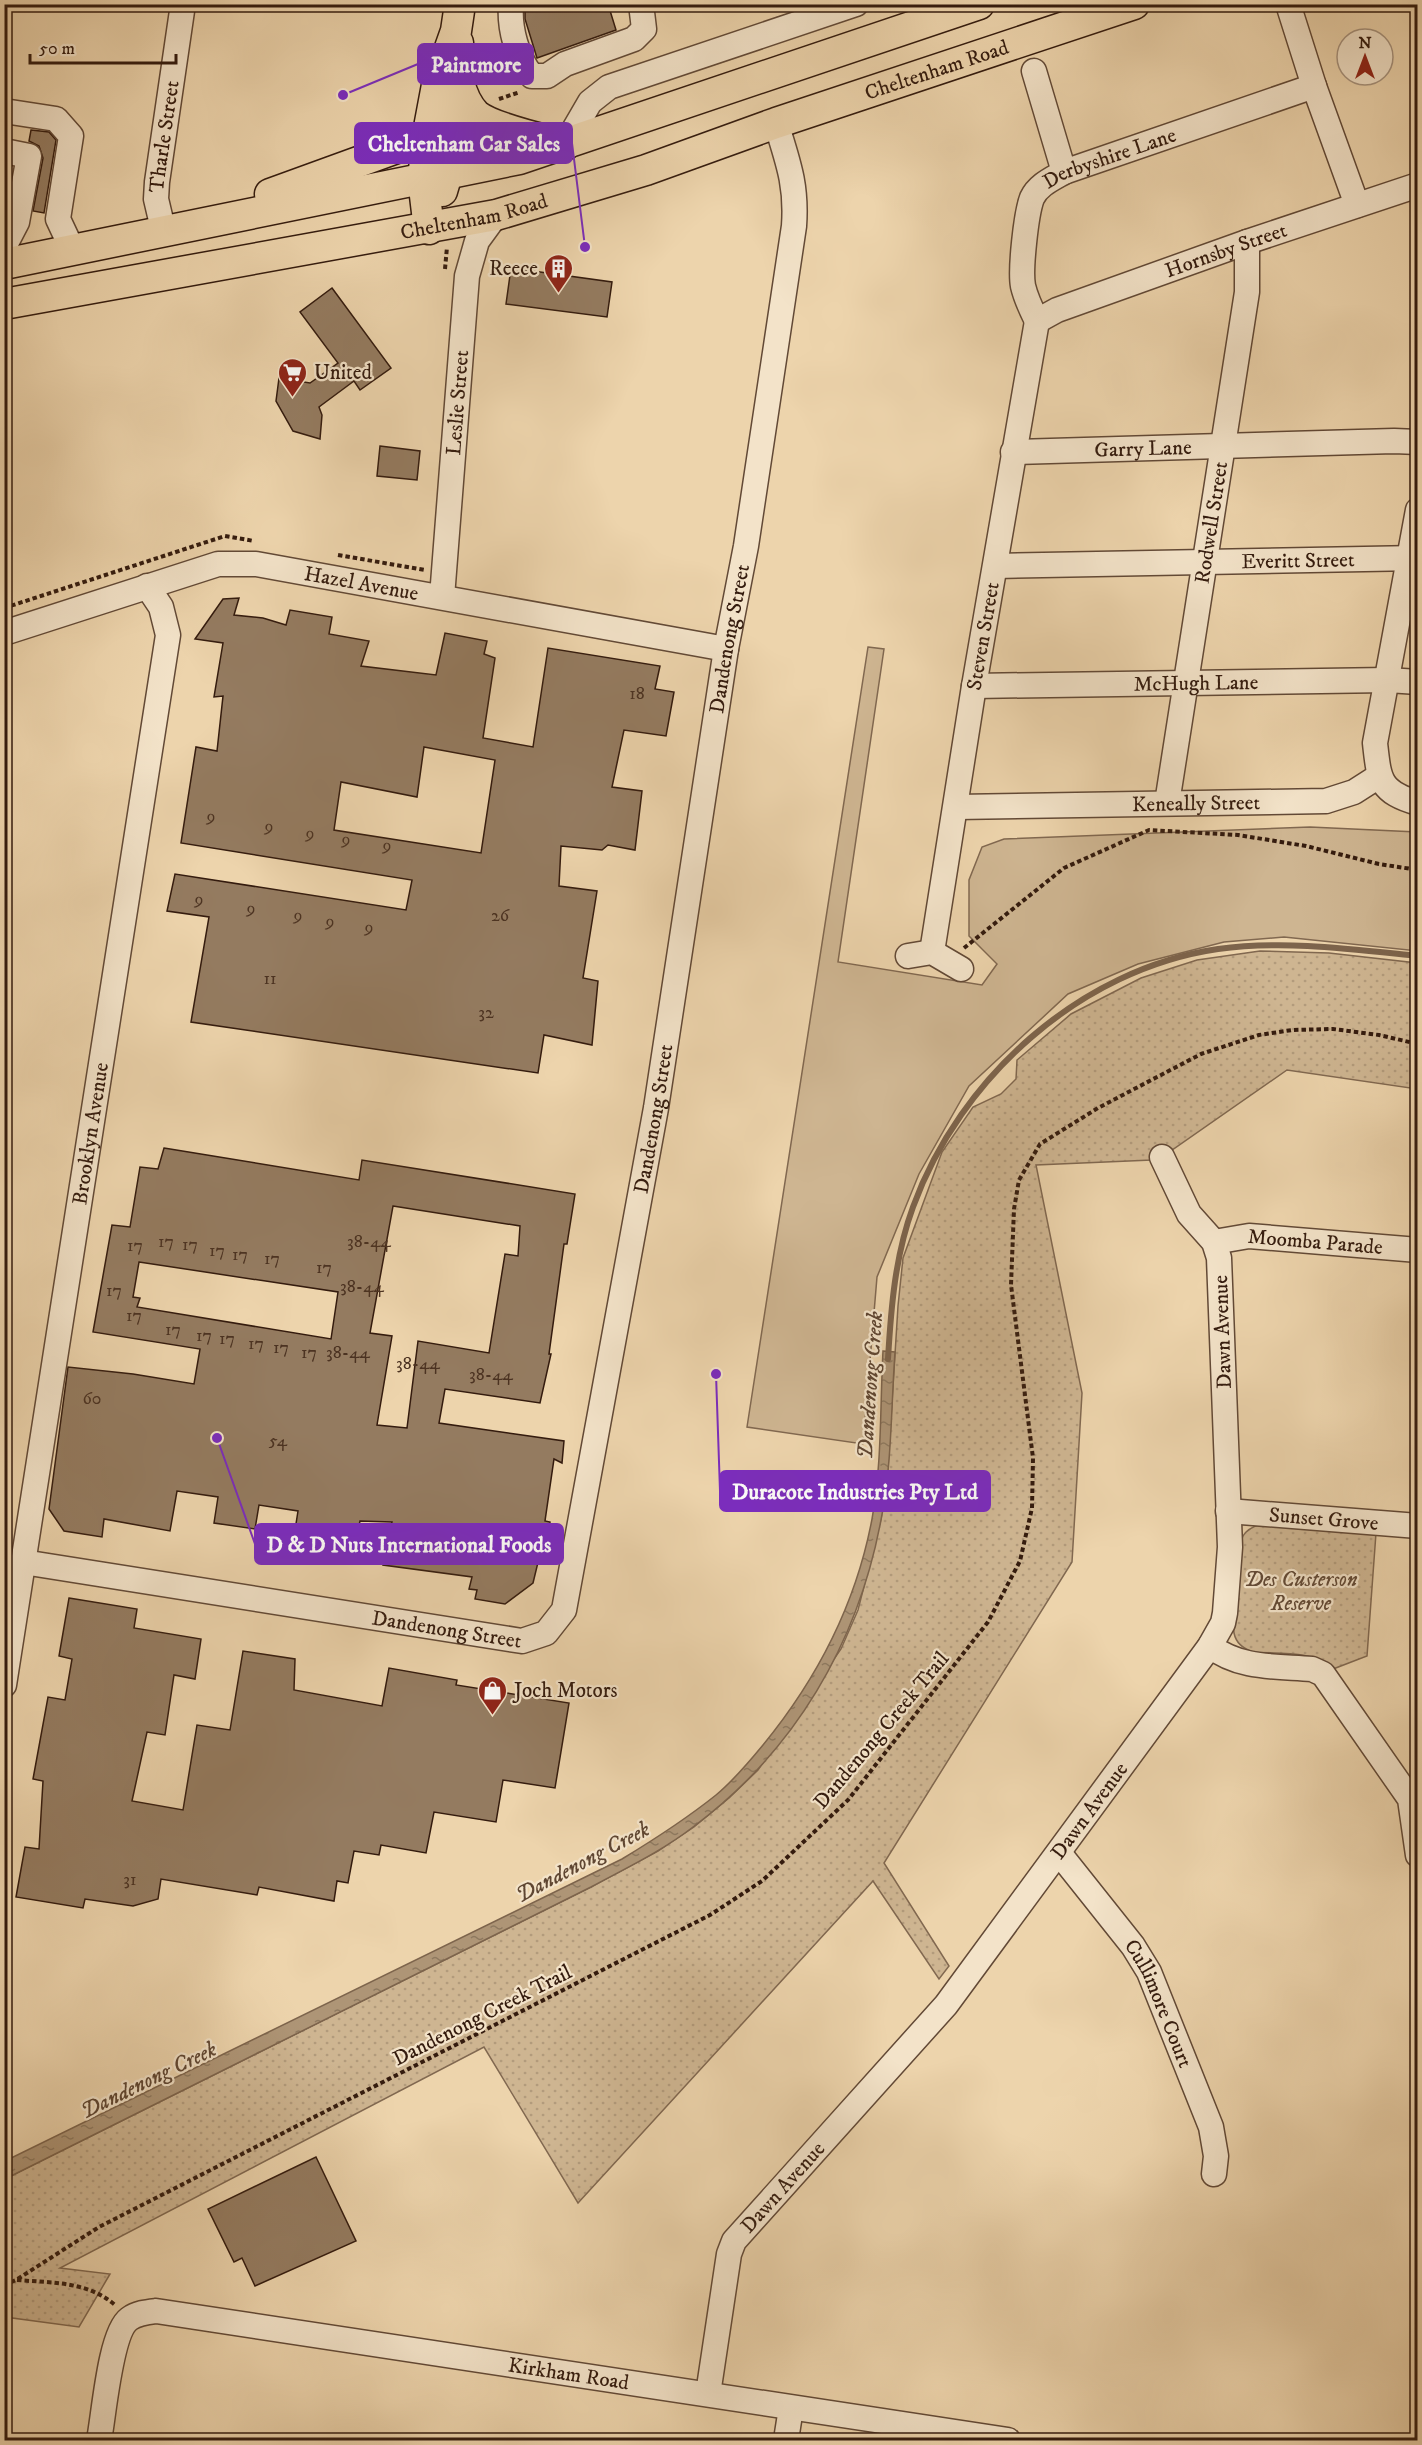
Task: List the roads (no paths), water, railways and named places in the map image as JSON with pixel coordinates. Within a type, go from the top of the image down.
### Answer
[{"type":"main road","points":[[4,264],[519,159],[980,4]]},
{"type":"main road","name":"Cheltenham Road","points":[[4,304],[429,229],[496,215],[635,173],[776,123],[1134,4]]},
{"type":"main road","points":[[435,177],[428,133],[437,85],[458,18]]},
{"type":"main road","points":[[429,229],[435,177],[459,82],[458,18]]},
{"type":"main road","name":"Dandenong Street","points":[[760,77],[776,123]]},
{"type":"main road","points":[[459,82],[465,100],[479,117],[503,127],[565,145]]},
{"type":"main road","points":[[167,232],[416,141],[428,133]]},
{"type":"street","name":"Tharle Street","points":[[167,232],[156,199],[157,182],[183,4]]},
{"type":"street","points":[[511,4],[510,19],[523,65],[532,75],[547,75],[565,64],[634,39],[644,29],[641,4]]},
{"type":"street","points":[[565,145],[590,102],[609,87],[805,13],[856,4]]},
{"type":"street","points":[[1288,4],[1314,86],[1357,205]]},
{"type":"street","points":[[1034,71],[1064,172]]},
{"type":"street","name":"Derbyshire Lane","points":[[1037,321],[1026,300],[1022,283],[1026,225],[1032,198],[1042,185],[1064,172],[1314,86]]},
{"type":"street","points":[[4,111],[56,119],[71,136],[58,219],[74,251]]},
{"type":"street","name":"Dandenong Street","points":[[23,1562],[522,1641],[546,1633],[564,1610],[656,1108],[726,650],[746,546],[794,219],[794,181],[776,123]]},
{"type":"street","points":[[4,152],[29,156],[17,222],[4,247]]},
{"type":"street","name":"Hornsby Street","points":[[1037,321],[1058,310],[1247,242],[1418,185]]},
{"type":"street","name":"Leslie Street","points":[[442,597],[467,276],[477,241],[496,215]]},
{"type":"street","name":"Rodwell Street","points":[[1167,803],[1225,445],[1247,292],[1247,242]]},
{"type":"street","name":"Steven Street","points":[[908,956],[946,961],[956,807],[1013,452],[1037,321]]},
{"type":"street","name":"Garry Lane","points":[[1013,452],[1418,442]]},
{"type":"street","points":[[1418,510],[1413,557],[1375,743],[1379,776],[1390,792],[1418,803]]},
{"type":"street","name":"Everitt Street","points":[[996,566],[1413,557]]},
{"type":"street","name":"Hazel Avenue","points":[[4,633],[218,564],[256,564],[726,650]]},
{"type":"street","name":"Brooklyn Avenue","points":[[4,1684],[168,635],[161,607],[147,586]]},
{"type":"street","name":"McHugh Lane","points":[[974,686],[1388,680],[1418,682]]},
{"type":"street","name":"Keneally Street","points":[[956,807],[1326,801],[1354,792],[1379,776]]},
{"type":"street","name":"Dawn Avenue","points":[[708,2394],[729,2254],[734,2241],[946,2005],[1210,1646],[1222,1623],[1225,1613],[1230,1547],[1220,1258],[1214,1242],[1189,1214],[1162,1157]]},
{"type":"street","name":"Moomba Parade","points":[[1214,1242],[1249,1236],[1418,1250]]},
{"type":"street","name":"Sunset Grove","points":[[1228,1511],[1418,1526]]},
{"type":"street","points":[[1210,1646],[1237,1661],[1312,1669],[1323,1674],[1410,1799],[1418,1855]]},
{"type":"street","name":"Cullimore Court","points":[[1059,1853],[1133,1946],[1149,1972],[1210,2127],[1216,2156],[1214,2174]]},
{"type":"street","name":"Kirkham Road","points":[[99,2440],[116,2342],[121,2328],[130,2318],[143,2312],[173,2313],[1008,2440]]},
{"type":"street","points":[[786,2440],[791,2408]]},
{"type":"water","points":[[883,1351],[895,1352],[885,1499],[871,1565],[856,1609],[817,1691],[791,1729],[762,1764],[729,1797],[669,1844],[591,1887],[5,2179],[5,2161],[622,1859],[682,1821],[729,1784],[783,1720],[801,1694],[832,1639],[856,1581],[865,1550],[875,1498]]},
{"type":"waterway","name":"Dandenong Creek","points":[[888,1359],[892,1301],[902,1244],[913,1207],[934,1160],[961,1115],[994,1074],[1031,1037],[1073,1005],[1119,980],[1167,961],[1218,949],[1293,945],[1418,956]]},
{"type":"place","name":"Paintmore","points":[[343,95]]},
{"type":"place","name":"Cheltenham Car Sales","points":[[585,247]]},
{"type":"place","name":"Reece","points":[[559,294]]},
{"type":"place","name":"United","points":[[293,398]]},
{"type":"place","name":"Duracote Industries Pty Ltd","points":[[716,1374]]},
{"type":"place","name":"D & D Nuts International Foods","points":[[217,1438]]},
{"type":"place","name":"Joch Motors","points":[[493,1716]]},
{"type":"park label","name":"Des Custerson Reserve","points":[[1301,1591]]}]
